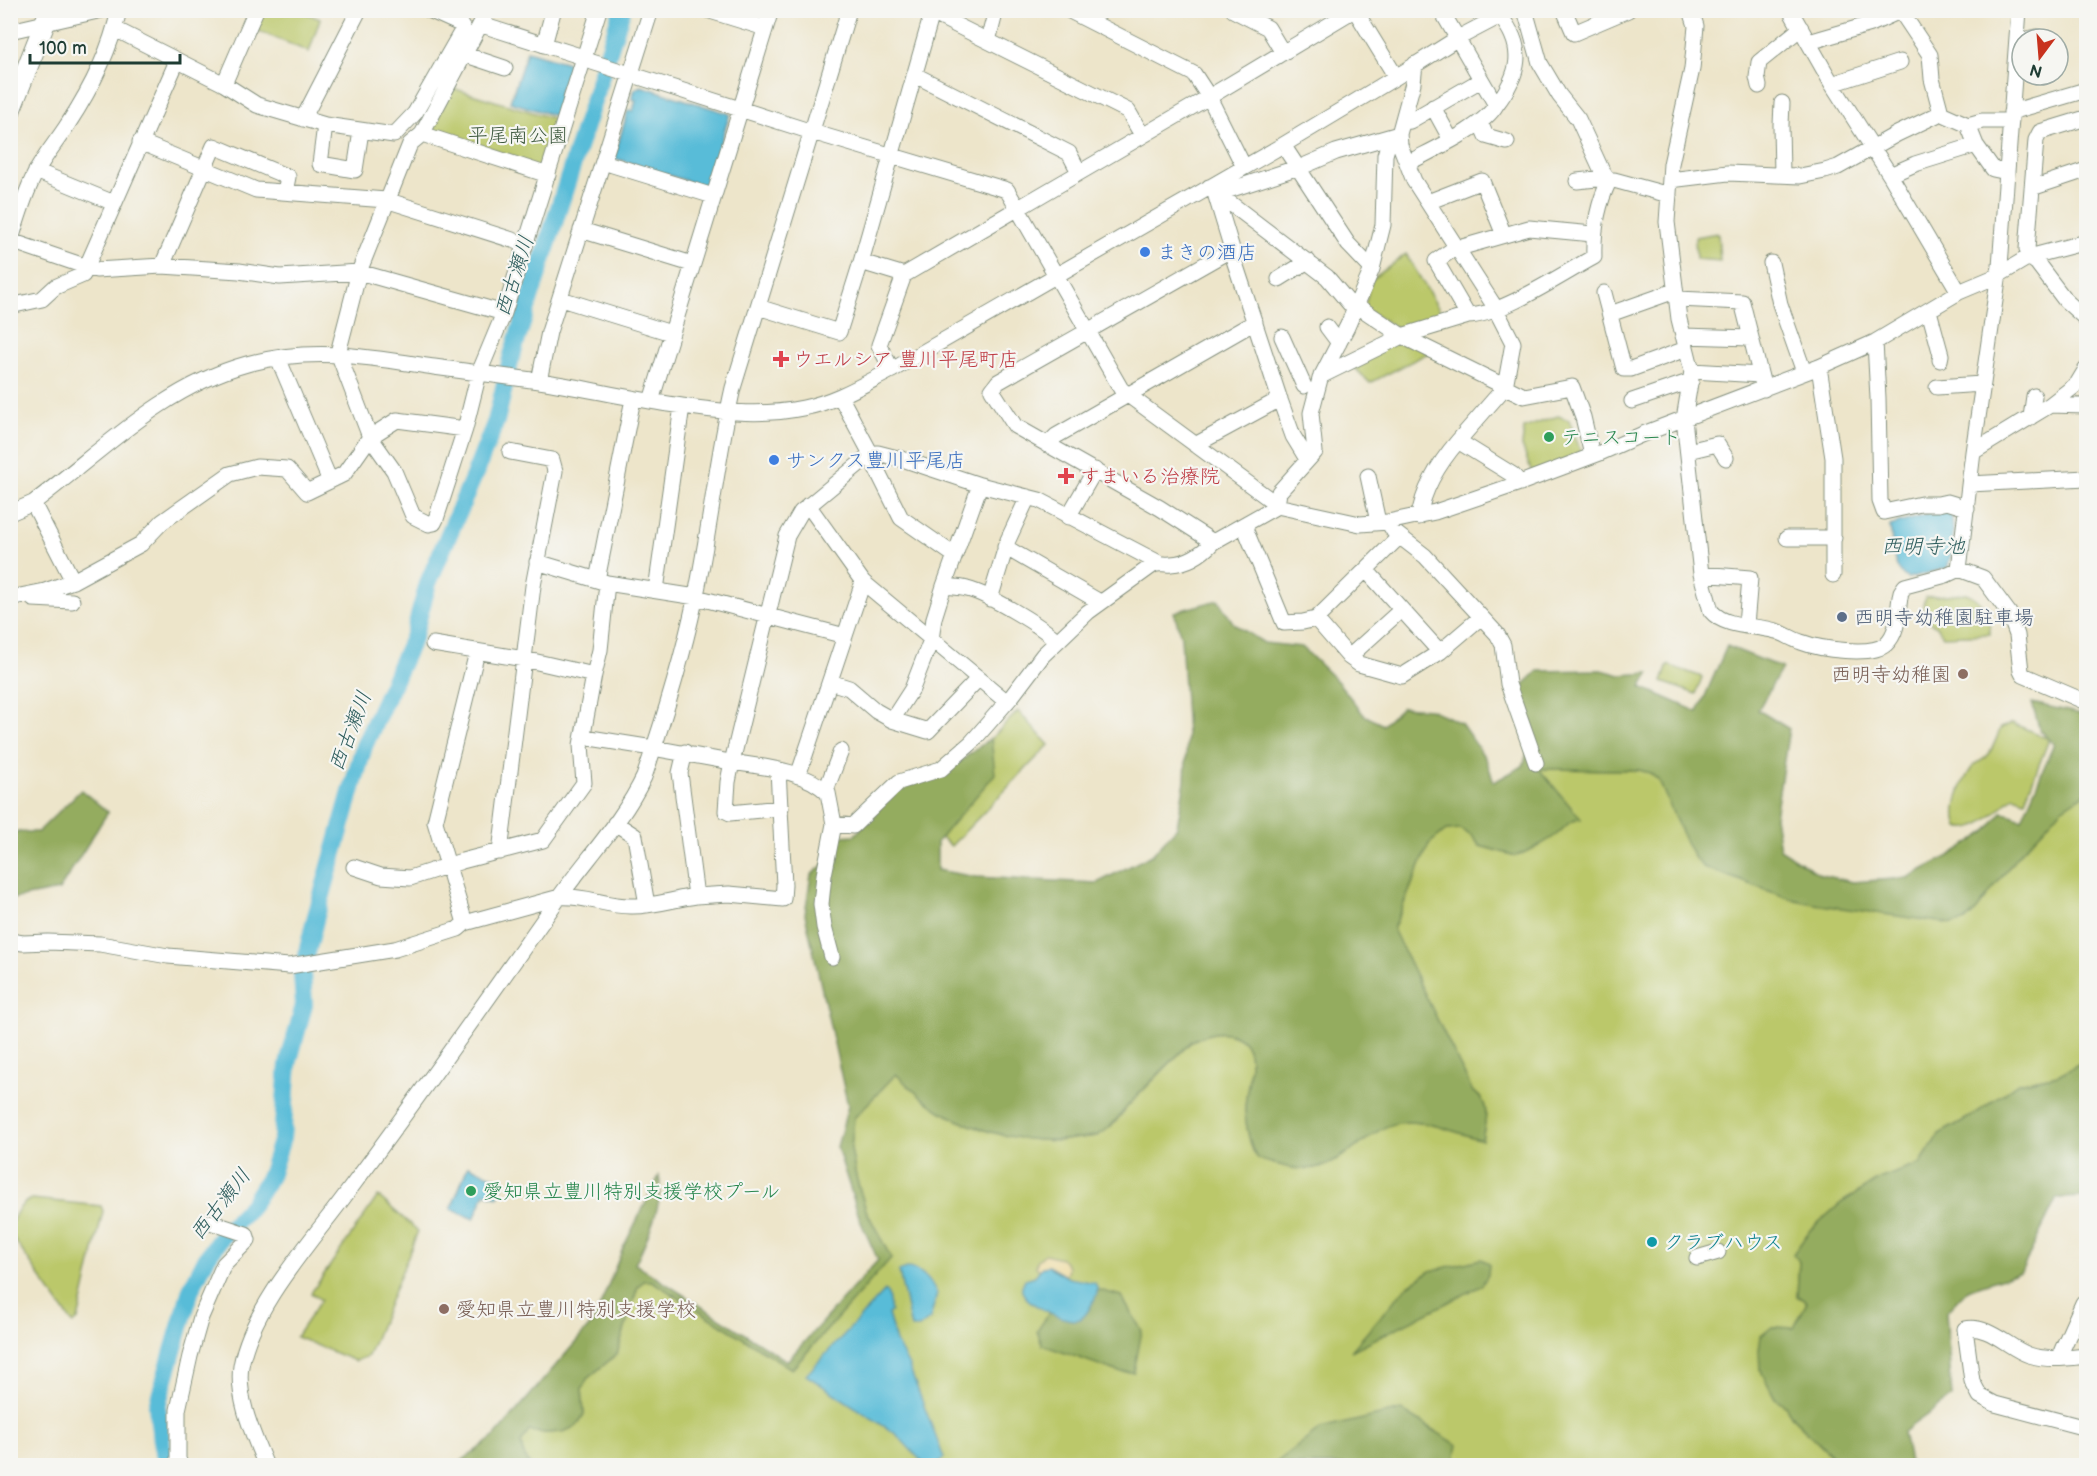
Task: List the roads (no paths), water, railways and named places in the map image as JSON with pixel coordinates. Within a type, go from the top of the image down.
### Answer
[{"type":"main road","points":[[10,111],[47,17]]},
{"type":"street","points":[[10,31],[47,17],[102,10]]},
{"type":"street","points":[[119,10],[115,29],[96,78],[36,171],[27,190],[11,242],[96,270],[162,266],[239,271],[280,278],[359,272],[504,313]]},
{"type":"street","points":[[224,84],[256,10]]},
{"type":"street","points":[[303,119],[359,10]]},
{"type":"street","points":[[115,29],[224,84],[257,105],[326,125],[394,135],[415,113],[463,29],[460,24],[429,10]]},
{"type":"street","points":[[544,45],[553,12],[547,10]]},
{"type":"street","points":[[599,10],[588,60],[525,244],[485,374],[436,519],[434,523],[429,524],[413,516],[394,471],[370,437],[338,353],[359,272],[410,144],[422,134],[485,18],[544,45],[588,60],[624,72],[812,132],[1007,190],[1121,389],[1277,506],[1360,524],[1419,517],[1520,483],[1684,419],[1762,382],[1819,367],[1875,342],[1959,292],[1997,276],[2030,258],[2086,242]]},
{"type":"street","points":[[531,380],[561,300],[603,162],[624,72],[651,10]]},
{"type":"street","points":[[707,10],[765,28]]},
{"type":"street","points":[[651,401],[771,10]]},
{"type":"street","points":[[266,1466],[242,1396],[240,1368],[247,1339],[268,1300],[634,796],[654,747],[685,646],[696,597],[728,411],[849,10]]},
{"type":"street","points":[[988,41],[996,10]]},
{"type":"street","points":[[1068,10],[1194,74],[1209,97],[1244,167]]},
{"type":"street","points":[[1233,10],[1268,28],[1282,52]]},
{"type":"street","points":[[892,370],[879,345],[904,275],[1354,10],[1396,78]]},
{"type":"street","points":[[1441,10],[1496,105]]},
{"type":"street","points":[[1195,445],[1280,398],[1402,336],[1496,310],[1594,257],[1593,234],[1598,208],[1608,180],[1578,119],[1559,95],[1539,63],[1525,10]]},
{"type":"street","points":[[1564,10],[1574,33],[1628,10]]},
{"type":"street","points":[[1691,10],[1696,26],[1692,69],[1671,164],[1667,222],[1676,295],[1692,376],[1684,419],[1701,574],[1708,605],[1714,615],[1725,621],[1775,631],[1803,643],[1862,652],[1886,645],[1894,634],[1901,591],[1905,586],[1946,575],[1959,569],[1983,578],[2009,613],[2015,624],[2020,671],[2023,675],[2086,702]]},
{"type":"street","points":[[1790,10],[1832,84],[1874,148],[1959,292]]},
{"type":"street","points":[[2019,10],[2023,27]]},
{"type":"street","points":[[1809,42],[1871,24],[1900,11],[1930,55],[1932,79],[1941,113]]},
{"type":"street","points":[[758,307],[839,332],[932,12],[1128,111],[1142,135]]},
{"type":"street","points":[[10,513],[33,503],[163,401],[192,385],[247,364],[306,354],[338,353],[531,380],[633,399],[753,414],[804,408],[840,396],[892,370],[1055,276],[1212,190],[1244,167],[1503,13],[1517,48],[1514,80],[1491,116],[1408,163]]},
{"type":"street","points":[[1759,86],[1757,77],[1759,62],[1801,28]]},
{"type":"street","points":[[466,55],[505,68]]},
{"type":"street","points":[[10,306],[42,299],[55,288],[83,275],[177,62]]},
{"type":"street","points":[[1832,84],[1900,62]]},
{"type":"street","points":[[1277,506],[1279,492],[1315,452],[1311,413],[1321,378],[1372,269],[1383,225],[1385,154],[1397,131],[1413,83],[1414,64]]},
{"type":"street","points":[[915,75],[1069,153],[1079,172]]},
{"type":"street","points":[[1212,190],[1223,192],[1299,168],[1336,152],[1382,139],[1481,80]]},
{"type":"street","points":[[1959,569],[1997,276],[2011,116],[2017,87]]},
{"type":"street","points":[[1577,181],[1614,180],[1670,188],[1728,173],[1800,176],[1825,171],[1941,113],[1968,125],[2011,116],[2086,90]]},
{"type":"street","points":[[1782,103],[1780,125],[1782,175]]},
{"type":"street","points":[[1433,107],[1451,140]]},
{"type":"street","points":[[2086,118],[2040,132],[2036,140],[2027,249],[2030,258],[2037,263],[2065,300],[2086,319]]},
{"type":"street","points":[[1480,122],[1486,136],[1507,142]]},
{"type":"street","points":[[326,125],[320,164],[355,170],[361,131]]},
{"type":"street","points":[[1968,125],[1976,145],[1993,170],[2007,172]]},
{"type":"street","points":[[1397,131],[1414,181],[1459,248],[1496,310],[1512,343],[1505,387],[1458,441],[1428,487],[1419,517]]},
{"type":"street","points":[[422,134],[548,175]]},
{"type":"street","points":[[140,142],[256,190],[386,200],[525,244]]},
{"type":"street","points":[[1283,145],[1348,244],[1372,269]]},
{"type":"street","points":[[1890,175],[1914,164],[1976,145]]},
{"type":"street","points":[[162,266],[214,146],[288,177],[285,192]]},
{"type":"street","points":[[603,162],[713,196]]},
{"type":"street","points":[[2032,188],[2086,170]]},
{"type":"street","points":[[36,171],[114,202]]},
{"type":"street","points":[[1428,202],[1482,182],[1504,235]]},
{"type":"street","points":[[1212,190],[1293,436],[1307,459]]},
{"type":"street","points":[[1212,190],[1308,261],[1327,277],[1355,307],[1402,336],[1524,396],[1572,387],[1583,417],[1592,455]]},
{"type":"street","points":[[1468,316],[1436,261],[1459,248],[1535,228],[1593,234]]},
{"type":"street","points":[[581,230],[692,264]]},
{"type":"street","points":[[1213,542],[1095,470],[1015,426],[992,390],[998,382],[1232,249]]},
{"type":"street","points":[[1279,279],[1308,261]]},
{"type":"street","points":[[861,262],[904,275]]},
{"type":"street","points":[[1771,263],[1780,304],[1804,372]]},
{"type":"street","points":[[1604,293],[1624,369],[1631,369],[1684,342],[1751,338]]},
{"type":"street","points":[[1610,314],[1676,295],[1742,302],[1762,382]]},
{"type":"street","points":[[561,300],[671,333]]},
{"type":"street","points":[[1929,311],[1941,355],[1940,360]]},
{"type":"street","points":[[1047,445],[1056,436],[1255,322]]},
{"type":"street","points":[[1328,327],[1339,343]]},
{"type":"street","points":[[1282,337],[1304,386]]},
{"type":"street","points":[[1875,342],[1880,501],[1884,512],[1921,504],[1947,502],[1967,508]]},
{"type":"street","points":[[278,358],[330,481]]},
{"type":"street","points":[[1819,367],[1833,458],[1833,575]]},
{"type":"street","points":[[1973,452],[2050,405],[2077,384],[2086,369]]},
{"type":"street","points":[[1632,401],[1692,376],[1762,382]]},
{"type":"street","points":[[1937,387],[1982,384]]},
{"type":"street","points":[[840,396],[902,518],[954,555]]},
{"type":"street","points":[[2031,417],[2034,396]]},
{"type":"street","points":[[354,867],[381,876],[410,878],[543,840],[584,783],[582,745],[600,650],[602,581],[633,399]]},
{"type":"street","points":[[2050,405],[2086,406]]},
{"type":"street","points":[[656,590],[682,406]]},
{"type":"street","points":[[10,598],[45,591],[71,582],[141,544],[162,522],[230,474],[257,467],[287,469],[307,492],[344,474],[370,437],[397,420],[465,429]]},
{"type":"street","points":[[1458,441],[1513,475],[1520,483]]},
{"type":"street","points":[[1688,451],[1717,444],[1726,458]]},
{"type":"street","points":[[500,852],[537,562],[555,471],[552,460],[510,452]]},
{"type":"street","points":[[781,808],[737,813],[726,811],[732,762],[787,536],[794,522],[808,505],[871,454],[878,453],[922,464],[980,485],[1039,500],[1159,563],[1168,565],[1187,562],[1206,550],[1213,542],[1277,506]]},
{"type":"street","points":[[1068,517],[1095,470]]},
{"type":"street","points":[[1368,476],[1383,522],[1425,556],[1497,634],[1503,645],[1508,684],[1536,763]]},
{"type":"street","points":[[1970,484],[2086,478]]},
{"type":"street","points":[[892,720],[912,689],[931,640],[934,618],[944,586],[980,485]]},
{"type":"street","points":[[990,599],[1005,547],[1028,497]]},
{"type":"street","points":[[10,598],[73,605],[71,582],[33,503]]},
{"type":"street","points":[[808,505],[863,582],[1007,702]]},
{"type":"street","points":[[1244,526],[1284,623],[1316,619],[1399,537]]},
{"type":"street","points":[[1787,538],[1834,538]]},
{"type":"street","points":[[1005,547],[1100,602]]},
{"type":"street","points":[[537,562],[602,581],[696,597],[845,636]]},
{"type":"street","points":[[834,824],[853,826],[899,782],[941,769],[971,743],[1057,641],[1100,602],[1159,563]]},
{"type":"street","points":[[1367,571],[1440,652]]},
{"type":"street","points":[[1701,574],[1750,578],[1746,625]]},
{"type":"street","points":[[798,776],[863,582]]},
{"type":"street","points":[[944,586],[968,589],[990,599],[1048,633],[1057,641]]},
{"type":"street","points":[[1349,657],[1401,610]]},
{"type":"street","points":[[1316,619],[1349,657],[1369,667],[1402,676],[1440,652],[1481,617]]},
{"type":"street","points":[[433,644],[524,659],[594,675]]},
{"type":"street","points":[[465,923],[435,822],[477,652]]},
{"type":"street","points":[[830,682],[849,688],[876,711],[892,720],[928,731],[978,679]]},
{"type":"street","points":[[584,737],[654,747],[778,770],[816,782],[826,790],[834,824],[821,904],[832,957]]},
{"type":"street","points":[[826,790],[841,751]]},
{"type":"street","points":[[685,753],[680,773],[696,896]]},
{"type":"street","points":[[10,941],[23,944],[48,942],[100,944],[168,956],[290,966],[395,949],[458,929],[465,923],[560,897],[570,896],[609,905],[647,905],[673,899],[729,894],[783,899],[778,770]]},
{"type":"street","points":[[615,823],[635,836],[647,905]]},
{"type":"street","points":[[181,1466],[178,1459],[178,1410],[201,1317],[224,1264],[248,1240],[246,1234],[225,1226]]},
{"type":"street","points":[[1697,1258],[1718,1252]]},
{"type":"street","points":[[2064,1358],[2062,1350],[2083,1303]]},
{"type":"street","points":[[2086,1356],[2048,1359],[2030,1356],[1983,1329],[1965,1329],[1972,1381],[1980,1396],[1995,1404],[2086,1428]]},
{"type":"water","points":[[527,51],[572,64],[565,85],[562,85],[558,96],[561,97],[556,116],[510,102]]},
{"type":"water","points":[[641,86],[730,114],[706,187],[614,158],[628,110],[633,111],[636,100],[632,99],[635,89]]},
{"type":"water","name":"西明寺池","points":[[1950,511],[1953,540],[1947,568],[1908,578],[1902,574],[1896,563],[1890,526],[1925,515]]},
{"type":"water","points":[[468,1166],[504,1181],[498,1197],[485,1193],[474,1219],[451,1209]]},
{"type":"water","points":[[1048,1266],[1069,1278],[1095,1283],[1096,1296],[1082,1318],[1074,1320],[1058,1316],[1040,1308],[1026,1298],[1022,1288],[1025,1279],[1035,1276],[1042,1267]]},
{"type":"water","points":[[907,1268],[926,1277],[937,1294],[930,1319],[919,1328],[911,1328],[899,1271]]},
{"type":"water","points":[[885,1291],[888,1295],[891,1312],[888,1314],[896,1342],[908,1364],[944,1458],[936,1465],[925,1465],[896,1434],[806,1375]]},
{"type":"waterway","name":"西古瀬川","points":[[169,1466],[162,1447],[157,1406],[191,1289],[206,1259],[224,1234],[251,1206],[270,1176],[282,1138],[288,1064],[304,1005],[302,973],[364,746],[413,638],[428,583],[496,421],[511,358],[622,10]]},
{"type":"place","name":"まきの酒店","points":[[1145,252]]},
{"type":"place","name":"ウエルシア 豊川平尾町店","points":[[781,359]]},
{"type":"place","name":"テニスコート","points":[[1549,437]]},
{"type":"place","name":"サンクス豊川平尾店","points":[[774,460]]},
{"type":"place","name":"すまいる治療院","points":[[1066,476]]},
{"type":"place","name":"西明寺幼稚園駐車場","points":[[1842,617]]},
{"type":"place","name":"西明寺幼稚園","points":[[1963,674]]},
{"type":"place","name":"愛知県立豊川特別支援学校プール","points":[[471,1191]]},
{"type":"place","name":"クラブハウス","points":[[1652,1242]]},
{"type":"place","name":"愛知県立豊川特別支援学校","points":[[444,1309]]},
{"type":"park label","name":"平尾南公園","points":[[518,135]]}]
